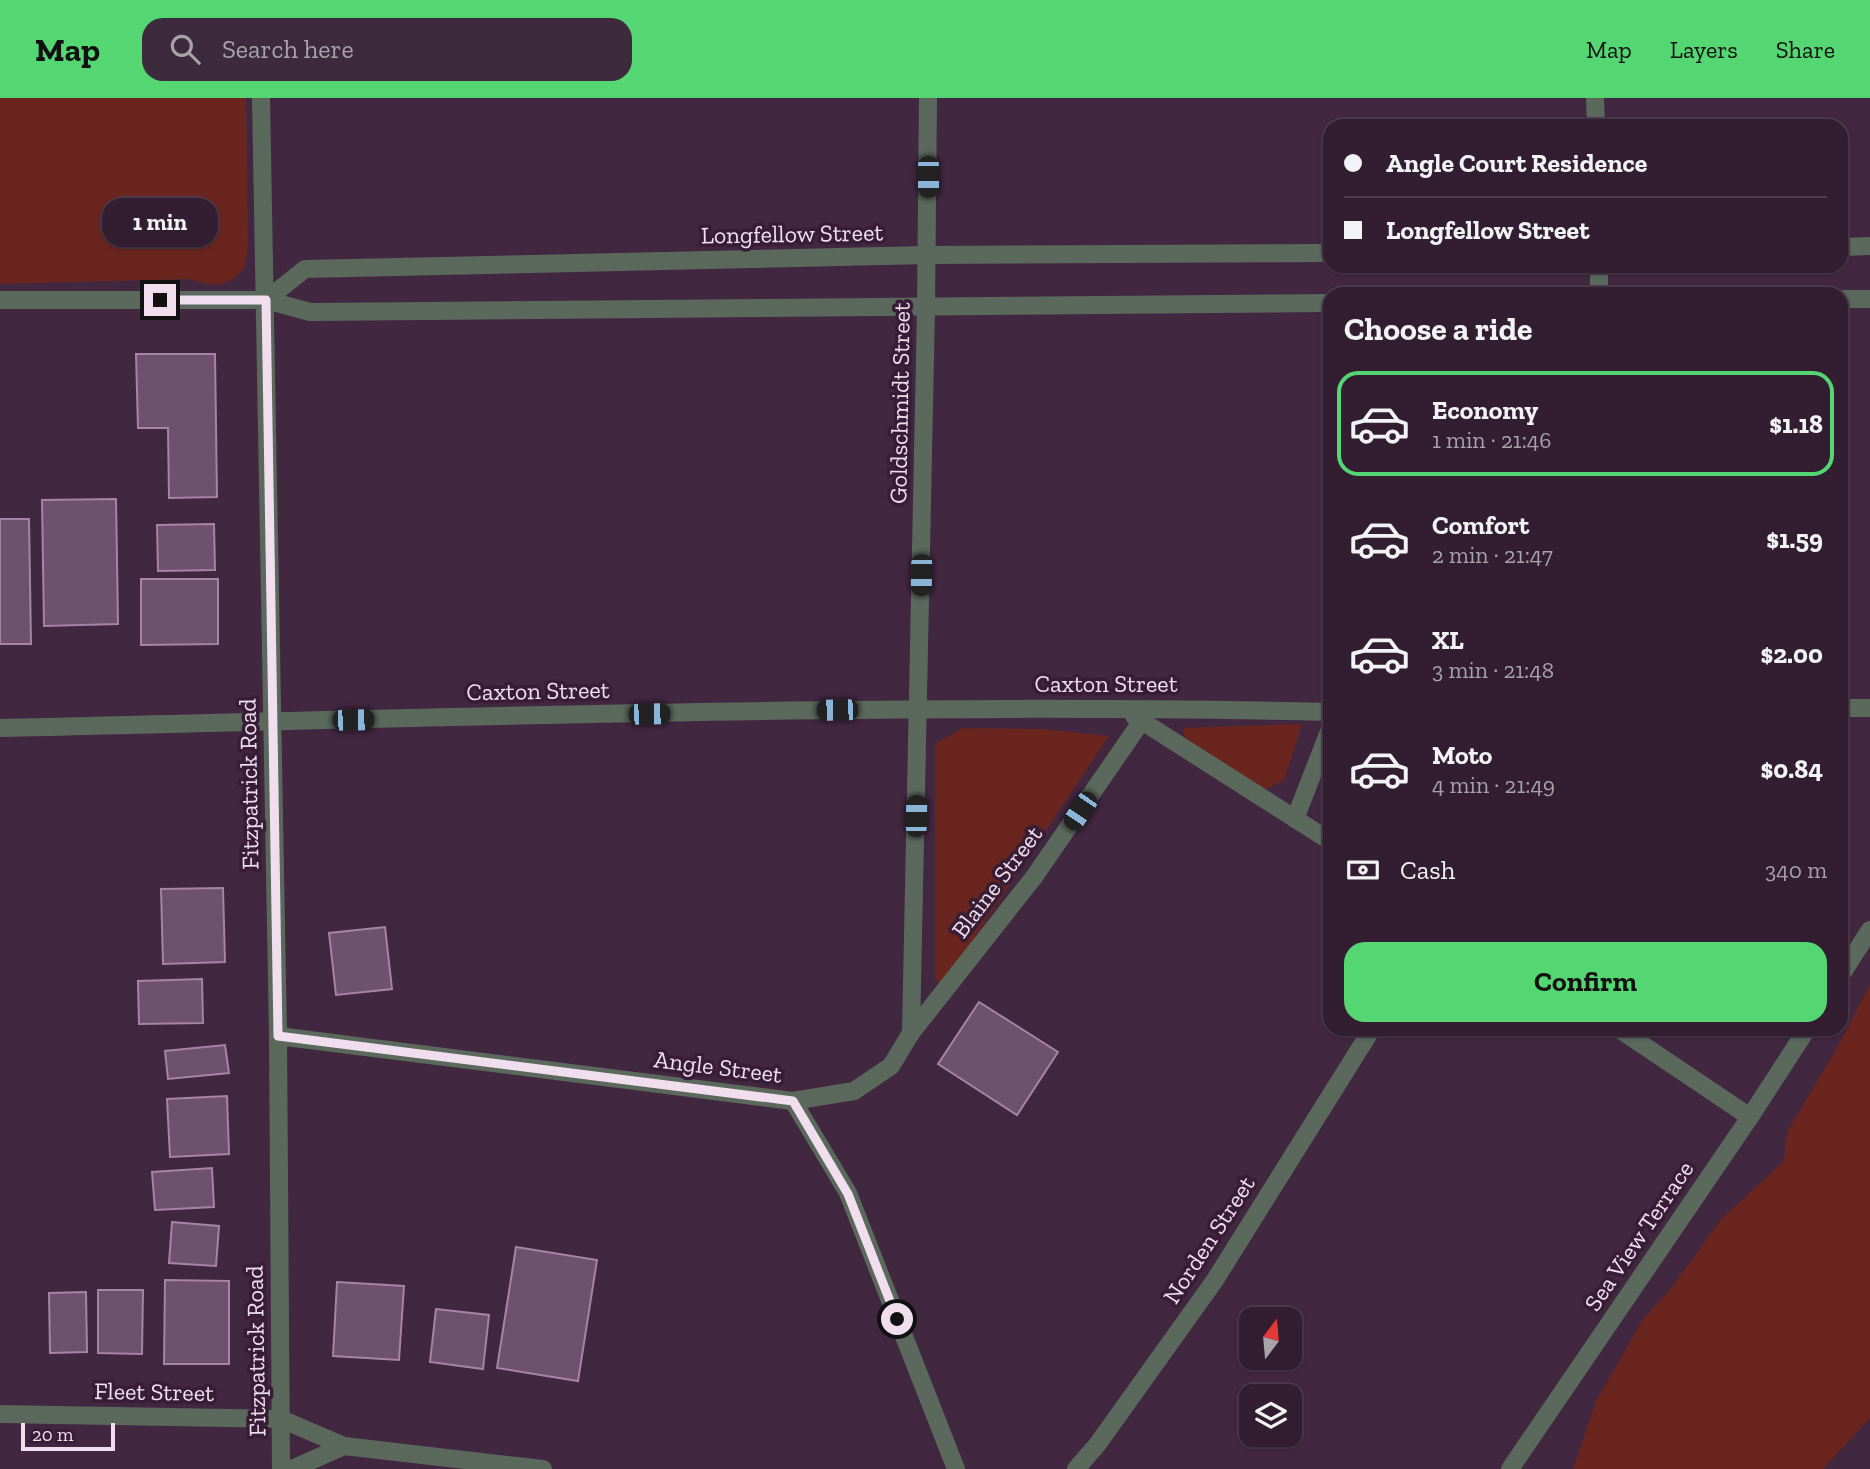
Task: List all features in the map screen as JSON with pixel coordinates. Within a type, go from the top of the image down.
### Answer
[{"type":"street","name":"Fitzpatrick Road","points":[[261,98],[278,1036],[281,1469]]},
{"type":"street","name":"Goldschmidt Street","points":[[918,708],[928,255],[928,98]]},
{"type":"street","points":[[1595,98],[1596,119]]},
{"type":"street","points":[[1848,247],[1870,246]]},
{"type":"street","name":"Longfellow Street","points":[[266,300],[305,269],[928,255],[1323,253]]},
{"type":"street","points":[[1848,299],[1870,299]]},
{"type":"street","points":[[0,300],[266,300],[310,312],[926,309],[1323,303]]},
{"type":"street","points":[[1123,707],[1141,722],[1323,837]]},
{"type":"street","name":"Caxton Street","points":[[0,728],[918,708],[1123,707],[1323,712]]},
{"type":"street","name":"Blaine Street","points":[[911,1033],[918,708]]},
{"type":"street","points":[[1848,708],[1870,708]]},
{"type":"street","name":"Blaine Street","points":[[793,1101],[854,1091],[891,1066],[911,1033],[1034,877],[1141,722]]},
{"type":"street","points":[[1295,819],[1323,747]]},
{"type":"street","points":[[1848,964],[1870,930]]},
{"type":"street","name":"Angle Street","points":[[278,1036],[793,1101],[848,1194],[956,1469]]},
{"type":"street","name":"Norden Street","points":[[1076,1469],[1097,1445],[1215,1280],[1367,1036]]},
{"type":"street","points":[[1629,1036],[1750,1117]]},
{"type":"street","name":"Sea View Terrace","points":[[1510,1469],[1802,1036]]},
{"type":"street","name":"Fleet Street","points":[[0,1414],[281,1419],[344,1446],[543,1469]]},
{"type":"street","points":[[292,1469],[344,1446]]},
{"type":"shaded area","points":[[0,98],[246,98],[248,247],[242,270],[231,280],[218,284],[190,279],[0,284]]},
{"type":"shaded area","points":[[1302,724],[1284,780],[1265,790],[1185,738],[1183,728]]},
{"type":"shaded area","points":[[962,728],[1043,729],[1109,736],[942,986],[935,978],[935,744]]},
{"type":"shaded area","points":[[1870,984],[1870,1418],[1823,1469],[1573,1469],[1596,1401],[1643,1319],[1669,1291],[1722,1218],[1784,1161],[1787,1132],[1843,1036],[1848,1036],[1848,1027]]},
{"type":"building","points":[[136,354],[215,354],[217,497],[169,498],[168,428],[138,428]]},
{"type":"building","points":[[116,499],[118,624],[44,626],[42,500]]},
{"type":"building","points":[[0,519],[29,519],[31,644],[0,644]]},
{"type":"building","points":[[214,524],[215,570],[158,571],[157,525]]},
{"type":"building","points":[[141,579],[218,579],[218,644],[141,645]]},
{"type":"building","points":[[223,888],[225,962],[163,964],[161,889]]},
{"type":"building","points":[[385,927],[392,989],[336,995],[329,933]]},
{"type":"building","points":[[202,979],[203,1023],[139,1024],[138,981]]},
{"type":"building","points":[[979,1002],[1058,1052],[1017,1115],[938,1064]]},
{"type":"building","points":[[225,1045],[229,1073],[168,1079],[165,1051]]},
{"type":"building","points":[[227,1096],[229,1154],[170,1157],[167,1099]]},
{"type":"building","points":[[212,1168],[214,1207],[155,1210],[152,1172]]},
{"type":"building","points":[[172,1222],[219,1226],[216,1266],[169,1263]]},
{"type":"building","points":[[516,1247],[597,1260],[578,1381],[497,1368]]},
{"type":"building","points":[[165,1280],[229,1281],[229,1364],[164,1364]]},
{"type":"building","points":[[337,1282],[404,1286],[399,1360],[333,1356]]},
{"type":"building","points":[[98,1290],[143,1290],[142,1354],[98,1353]]},
{"type":"building","points":[[86,1292],[87,1352],[50,1353],[49,1293]]},
{"type":"building","points":[[436,1309],[489,1315],[483,1369],[430,1362]]},
{"type":"route","points":[[160,300],[266,300],[278,1036],[793,1101],[848,1194],[897,1319]]}]
